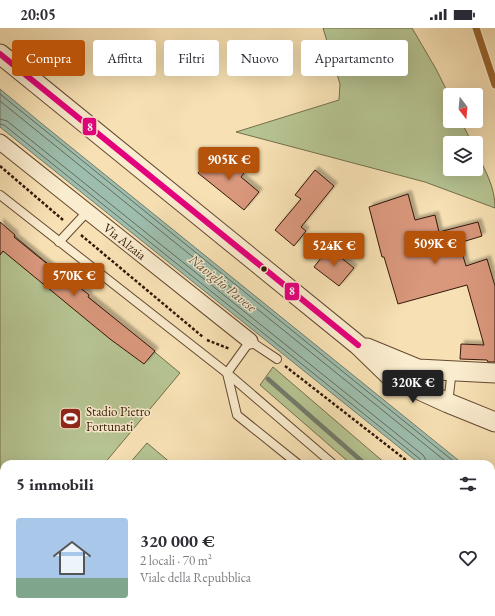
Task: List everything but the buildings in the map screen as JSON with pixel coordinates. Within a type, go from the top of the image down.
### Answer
[{"type":"street","points":[[0,54],[358,345],[391,377],[448,403],[495,422]]},
{"type":"street","name":"Via Alzaia","points":[[0,142],[87,212],[246,346]]},
{"type":"street","points":[[358,345],[418,369],[495,373]]},
{"type":"lane","points":[[0,196],[227,373],[328,460]]},
{"type":"lane","points":[[59,242],[87,212]]},
{"type":"lane","points":[[277,359],[246,346],[227,373],[237,415],[293,460]]},
{"type":"lane","points":[[448,403],[452,370]]},
{"type":"path","points":[[0,166],[208,341],[246,346]]},
{"type":"path","points":[[277,359],[406,460]]},
{"type":"green space","points":[[323,28],[412,28],[446,88],[443,88],[443,128],[464,128],[468,136],[443,136],[443,176],[483,176],[483,166],[495,200],[495,208],[425,182],[236,132],[339,100],[340,84],[338,76],[408,76],[408,40],[327,40]]},
{"type":"green space","name":"Stadio Pietro Fortunati","points":[[0,224],[180,373],[107,460],[0,460]]},
{"type":"green space","points":[[273,367],[381,460],[346,460],[260,385]]},
{"type":"green space","points":[[147,443],[167,460],[132,460]]},
{"type":"water","name":"Naviglio Pavese","points":[[0,89],[458,460],[415,460],[0,127]]},
{"type":"waterway","points":[[268,379],[360,460]]},
{"type":"transit line","points":[[476,28],[495,85]]},
{"type":"transit line","name":"8","points":[[0,54],[358,345]]},
{"type":"place","name":"Stadio Pietro Fortunati","points":[[71,418]]}]
